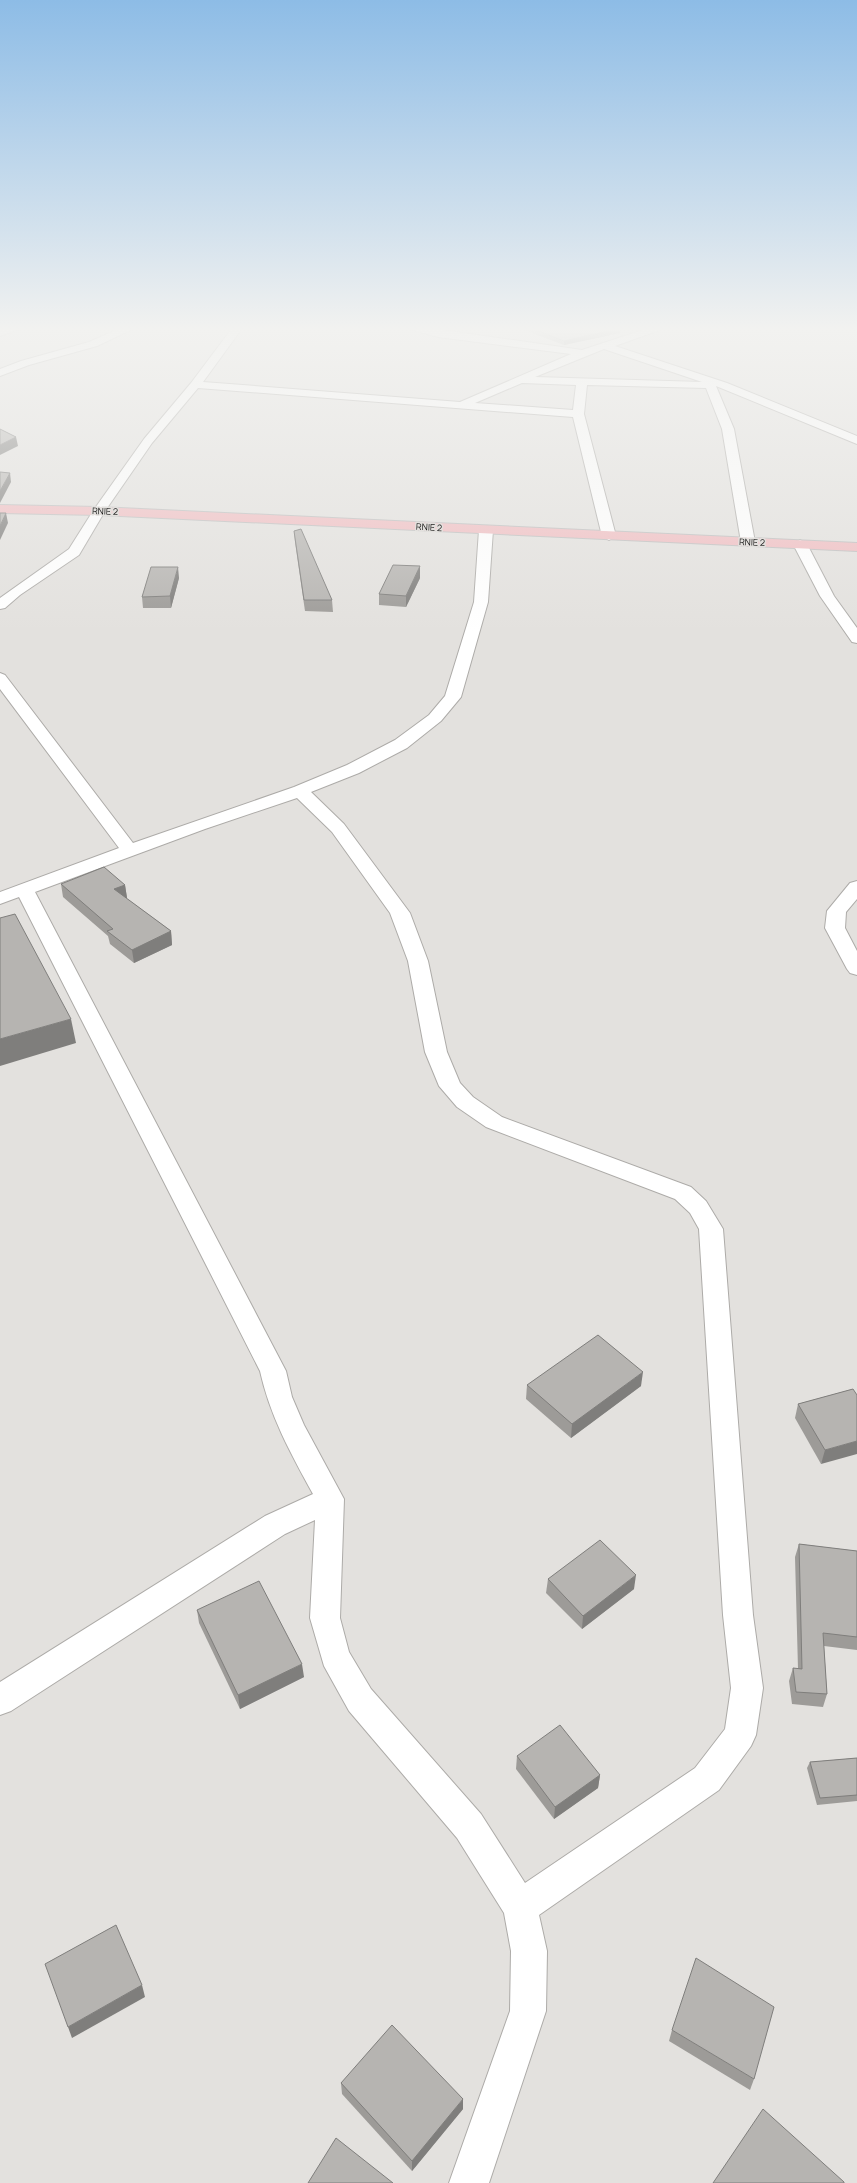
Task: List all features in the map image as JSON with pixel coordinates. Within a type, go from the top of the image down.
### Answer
[{"type":"highway","name":"RNIE 2","points":[[0,509],[99,511],[857,547]]},
{"type":"street","points":[[0,605],[15,592],[74,552],[99,511],[158,429]]},
{"type":"street","points":[[582,429],[609,536]]},
{"type":"street","points":[[728,429],[748,542]]},
{"type":"street","points":[[830,429],[857,440]]},
{"type":"street","points":[[0,898],[199,825],[300,791],[353,768],[401,744],[435,718],[453,697],[481,602],[486,530]]},
{"type":"street","points":[[800,544],[827,596],[857,639]]},
{"type":"street","points":[[0,678],[130,851]]},
{"type":"street","points":[[300,791],[338,828],[374,874],[400,913],[418,961],[436,1052],[450,1086],[465,1102],[494,1122],[683,1193],[698,1207],[711,1229],[738,1616],[747,1688],[740,1735],[707,1778],[520,1908]]},
{"type":"street","points":[[857,887],[837,911],[835,928],[857,969]]},
{"type":"street","points":[[25,890],[273,1371],[279,1397],[291,1427],[330,1499],[325,1618],[335,1656],[360,1700],[469,1826],[520,1908],[529,1951],[528,2011],[469,2183]]},
{"type":"street","points":[[0,1700],[275,1524],[330,1499]]},
{"type":"building","points":[[0,429],[16,437],[0,445]]},
{"type":"building","points":[[0,472],[10,473],[0,491]]},
{"type":"building","points":[[0,513],[6,513],[0,526]]},
{"type":"building","points":[[301,529],[332,600],[304,600],[294,531]]},
{"type":"building","points":[[393,565],[420,566],[406,596],[379,594]]},
{"type":"building","points":[[151,567],[178,567],[170,596],[142,597]]},
{"type":"building","points":[[104,867],[125,885],[114,889],[171,931],[132,950],[107,931],[113,929],[61,884]]},
{"type":"building","points":[[15,914],[71,1019],[0,1039],[0,918]]},
{"type":"building","points":[[598,1335],[643,1372],[572,1424],[527,1385]]},
{"type":"building","points":[[853,1389],[857,1395],[857,1441],[825,1450],[798,1404]]},
{"type":"building","points":[[600,1540],[636,1575],[583,1616],[548,1579]]},
{"type":"building","points":[[799,1544],[857,1551],[857,1637],[823,1633],[827,1694],[796,1692],[793,1668],[802,1669]]},
{"type":"building","points":[[259,1581],[302,1664],[238,1695],[197,1610]]},
{"type":"building","points":[[560,1725],[600,1775],[555,1807],[517,1756]]},
{"type":"building","points":[[857,1758],[857,1795],[820,1798],[810,1762]]},
{"type":"building","points":[[116,1925],[142,1985],[68,2027],[45,1964]]},
{"type":"building","points":[[696,1958],[774,2007],[754,2079],[672,2030]]},
{"type":"building","points":[[392,2025],[463,2099],[412,2161],[341,2083]]},
{"type":"building","points":[[763,2109],[844,2182],[844,2183],[713,2183]]},
{"type":"building","points":[[336,2138],[393,2183],[308,2183]]}]
